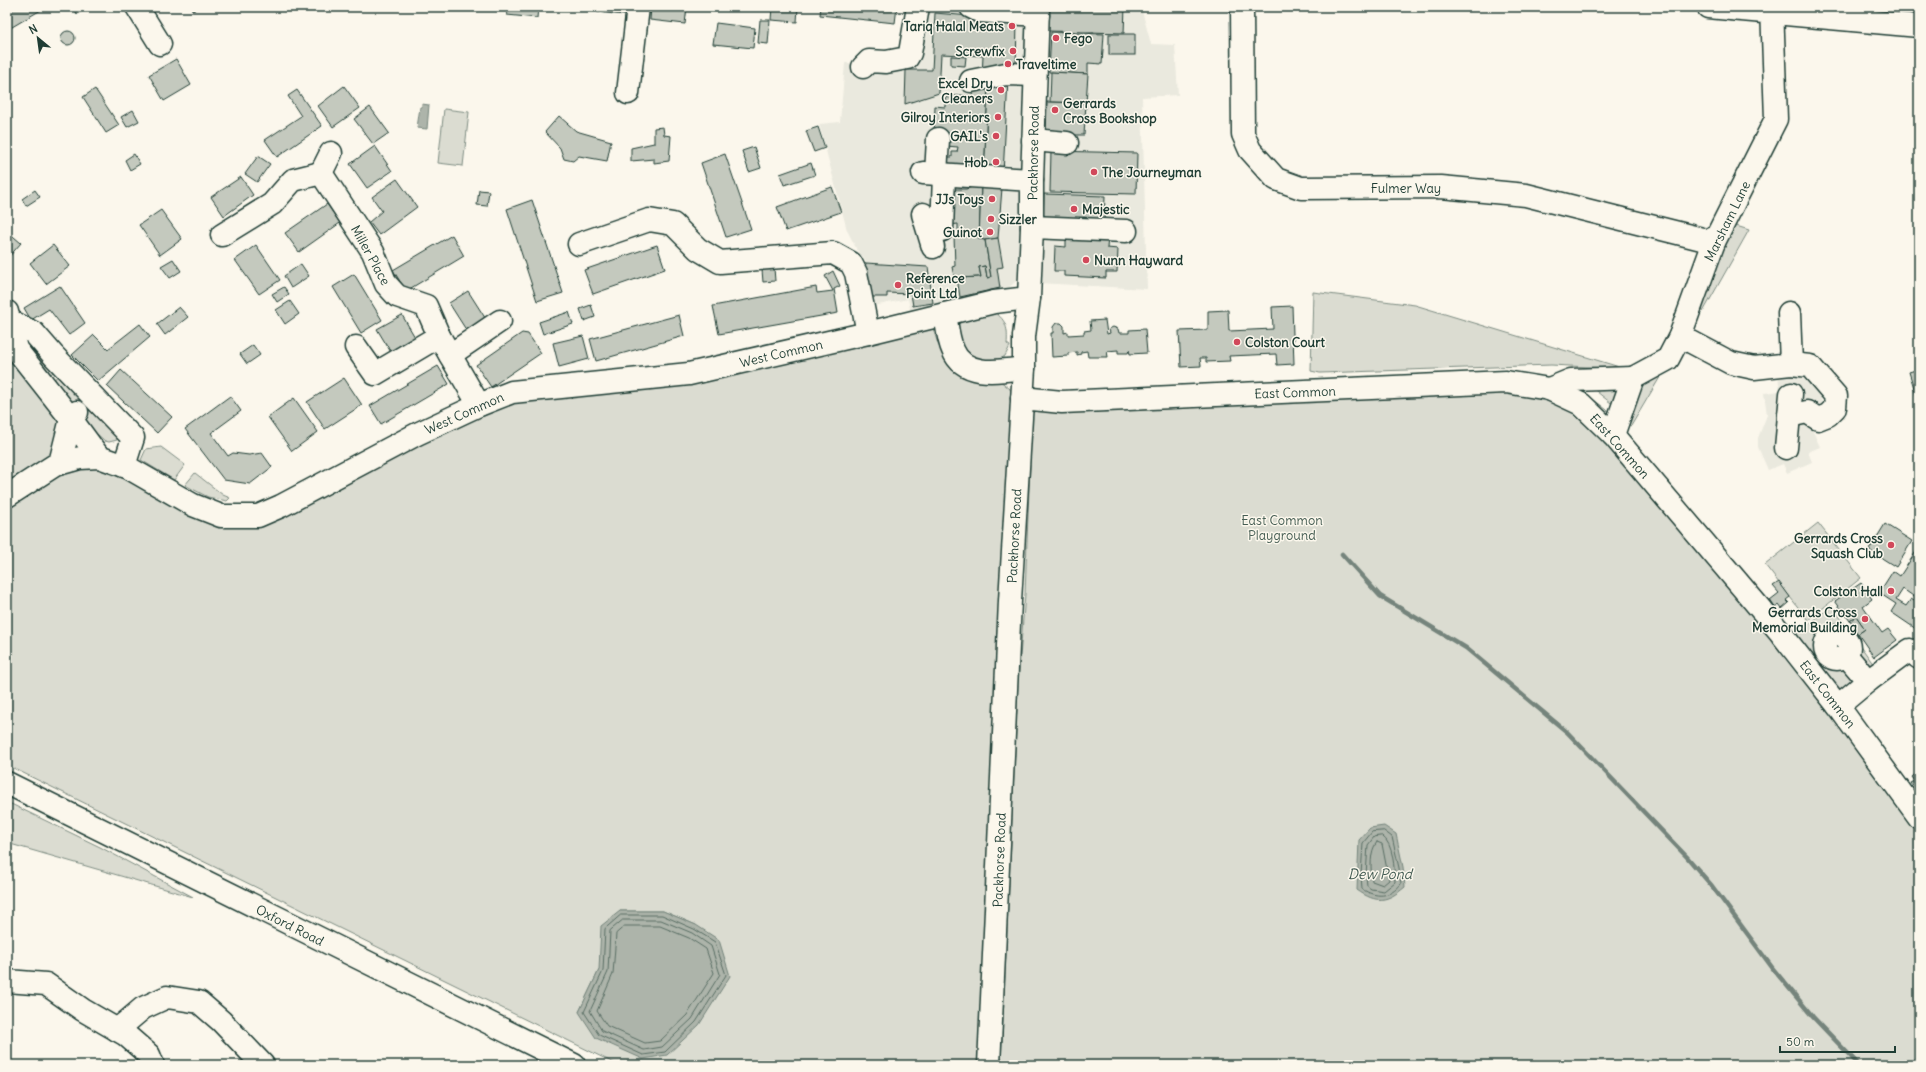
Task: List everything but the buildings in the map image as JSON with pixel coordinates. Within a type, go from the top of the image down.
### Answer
[{"type":"street","points":[[137,7],[160,44]]},
{"type":"street","points":[[628,93],[638,7]]},
{"type":"street","points":[[863,67],[869,60],[886,62],[907,58],[910,53],[918,7]]},
{"type":"street","points":[[971,7],[979,11],[1038,11]]},
{"type":"street","name":"Fulmer Way","points":[[1242,7],[1243,134],[1250,150],[1276,178],[1301,188],[1441,187],[1526,195],[1714,242]]},
{"type":"street","points":[[1708,7],[1772,10],[1919,26]]},
{"type":"street","name":"Marsham Lane","points":[[1633,378],[1668,359],[1680,336],[1714,242],[1776,119],[1772,10]]},
{"type":"street","name":"Packhorse Road","points":[[989,1065],[1009,624],[1024,368],[1024,336],[1028,298],[1032,227],[1033,140],[1038,11]]},
{"type":"street","points":[[971,81],[1006,74],[1035,75]]},
{"type":"street","points":[[923,214],[938,238],[934,174],[938,139]]},
{"type":"street","points":[[1033,140],[1066,143]]},
{"type":"street","points":[[222,235],[272,204],[292,180],[321,173],[331,153]]},
{"type":"street","name":"Miller Place","points":[[321,173],[373,252],[386,284],[397,296],[426,306],[439,336],[479,405]]},
{"type":"street","points":[[934,174],[1032,180]]},
{"type":"street","points":[[579,244],[649,220],[674,224],[698,249],[720,262],[832,253],[854,257],[868,333]]},
{"type":"street","points":[[1032,227],[1126,232]]},
{"type":"street","name":"West Common","points":[[7,496],[45,470],[60,463],[80,458],[99,457],[124,466],[193,505],[221,516],[258,516],[281,506],[417,434],[479,405],[512,392],[689,374],[868,333],[994,302],[1028,298]]},
{"type":"street","points":[[1789,313],[1791,364]]},
{"type":"street","points":[[945,314],[953,350],[961,362],[971,369],[998,371],[1024,368]]},
{"type":"street","points":[[9,316],[34,333],[133,438],[124,466]]},
{"type":"street","points":[[9,316],[16,349],[99,457]]},
{"type":"street","points":[[450,355],[500,321]]},
{"type":"street","points":[[356,347],[375,374],[439,336]]},
{"type":"street","points":[[1680,336],[1732,363],[1754,368],[1791,364],[1810,366],[1836,396],[1835,408],[1828,415],[1818,419],[1807,412],[1789,416]]},
{"type":"street","points":[[44,386],[64,366]]},
{"type":"street","points":[[1549,389],[1571,380],[1633,378],[1613,434]]},
{"type":"street","name":"East Common","points":[[1022,398],[1062,402],[1506,382],[1549,389],[1581,404],[1613,434],[1838,706],[1919,817]]},
{"type":"street","points":[[1786,448],[1791,394]]},
{"type":"street","points":[[60,463],[71,419],[92,396]]},
{"type":"street","points":[[1838,706],[1868,681],[1910,650],[1919,658]]},
{"type":"street","points":[[1810,671],[1837,655],[1868,681]]},
{"type":"street","name":"Oxford Road","points":[[7,783],[574,1065]]},
{"type":"street","points":[[7,981],[46,984],[83,1010],[126,1035],[149,1055],[153,1065]]},
{"type":"street","points":[[117,1030],[143,1008],[167,997],[199,1002],[221,1021],[263,1065]]},
{"type":"shaded area","points":[[908,7],[1141,7],[1151,44],[1175,45],[1178,95],[1142,97],[1147,289],[1038,283],[1031,268],[1007,289],[911,313],[908,299],[873,306],[865,259],[858,252],[847,230],[819,124],[840,122],[845,63],[858,63],[902,50]]},
{"type":"shaded area","points":[[1796,374],[1809,379],[1820,393],[1822,404],[1819,413],[1808,420],[1820,447],[1808,452],[1812,462],[1787,473],[1783,464],[1768,470],[1758,447],[1758,438],[1767,415],[1764,393],[1780,391],[1778,376]]},
{"type":"green space","points":[[444,109],[469,112],[463,166],[438,163]]},
{"type":"green space","points":[[1733,225],[1749,230],[1703,312],[1699,295]]},
{"type":"green space","points":[[1313,292],[1415,305],[1626,369],[1551,365],[1320,373],[1311,371]]},
{"type":"green space","points":[[994,312],[1002,318],[1006,326],[1007,344],[1010,346],[1005,356],[994,363],[966,356],[956,328],[964,317]]},
{"type":"green space","points":[[932,325],[938,344],[947,360],[998,379],[1010,389],[1013,396],[981,1065],[618,1065],[7,765],[7,502],[54,474],[98,465],[233,523],[509,400]],"holes":[[[620,911],[663,911],[696,925],[579,1012],[599,970]]]},
{"type":"green space","points":[[7,332],[62,420],[50,459],[7,489]]},
{"type":"green space","points":[[24,339],[58,368],[45,379],[32,362]]},
{"type":"green space","points":[[1666,367],[1631,426],[1623,421],[1629,394]]},
{"type":"green space","points":[[58,375],[83,399],[73,410],[53,381]]},
{"type":"green space","points":[[1587,384],[1619,385],[1616,407]]},
{"type":"green space","points":[[1577,387],[1611,413],[1609,416],[1578,393]]},
{"type":"green space","name":"East Common Playground","points":[[1509,389],[1546,397],[1578,413],[1603,434],[1814,690],[1880,773],[1919,832],[1919,1065],[1001,1065],[1018,683],[1025,594],[1032,413],[1037,410]]},
{"type":"green space","points":[[88,406],[118,435],[117,440],[109,442],[105,441],[82,421],[86,407]]},
{"type":"green space","points":[[161,447],[185,465],[174,480],[141,460],[146,449]]},
{"type":"green space","points":[[195,473],[223,495],[230,498],[227,501],[208,497],[185,485]]},
{"type":"green space","points":[[1818,523],[1861,578],[1808,620],[1765,565]]},
{"type":"green space","points":[[1832,606],[1876,668],[1840,695],[1794,636]]},
{"type":"green space","points":[[7,802],[100,847],[193,897],[7,843]]},
{"type":"water","points":[[422,104],[429,105],[427,129],[417,128],[420,107],[422,107]]},
{"type":"water","name":"Dew Pond","points":[[1384,826],[1396,834],[1403,867],[1405,887],[1393,896],[1376,899],[1370,898],[1357,890],[1359,840],[1370,828]]},
{"type":"water","points":[[620,911],[663,911],[696,925],[719,940],[730,976],[699,1025],[667,1055],[643,1059],[596,1038],[579,1012],[599,970],[601,926]]},
{"type":"waterway","points":[[1342,554],[1380,596],[1466,648],[1567,732],[1687,857],[1712,886],[1774,970],[1813,1017],[1859,1065]]},
{"type":"place","name":"Tariq Halal Meats","points":[[1012,26]]},
{"type":"place","name":"Fego","points":[[1056,38]]},
{"type":"place","name":"Screwfix","points":[[1013,51]]},
{"type":"place","name":"Traveltime","points":[[1008,64]]},
{"type":"place","name":"Excel Dry Cleaners","points":[[1001,90]]},
{"type":"place","name":"Gerrards Cross Bookshop","points":[[1055,110]]},
{"type":"place","name":"Gilroy Interiors","points":[[998,117]]},
{"type":"place","name":"GAIL's","points":[[996,136]]},
{"type":"place","name":"Hob","points":[[996,162]]},
{"type":"place","name":"The Journeyman","points":[[1094,172]]},
{"type":"place","name":"JJs Toys","points":[[992,199]]},
{"type":"place","name":"Majestic","points":[[1074,209]]},
{"type":"place","name":"Sizzler","points":[[991,219]]},
{"type":"place","name":"Guinot","points":[[990,232]]},
{"type":"place","name":"Nunn Hayward","points":[[1086,260]]},
{"type":"place","name":"Reference Point Ltd","points":[[898,285]]},
{"type":"place","name":"Colston Court","points":[[1237,342]]},
{"type":"place","name":"Gerrards Cross Squash Club","points":[[1891,545]]},
{"type":"place","name":"Colston Hall","points":[[1891,591]]},
{"type":"place","name":"Gerrards Cross Memorial Building","points":[[1865,619]]}]
